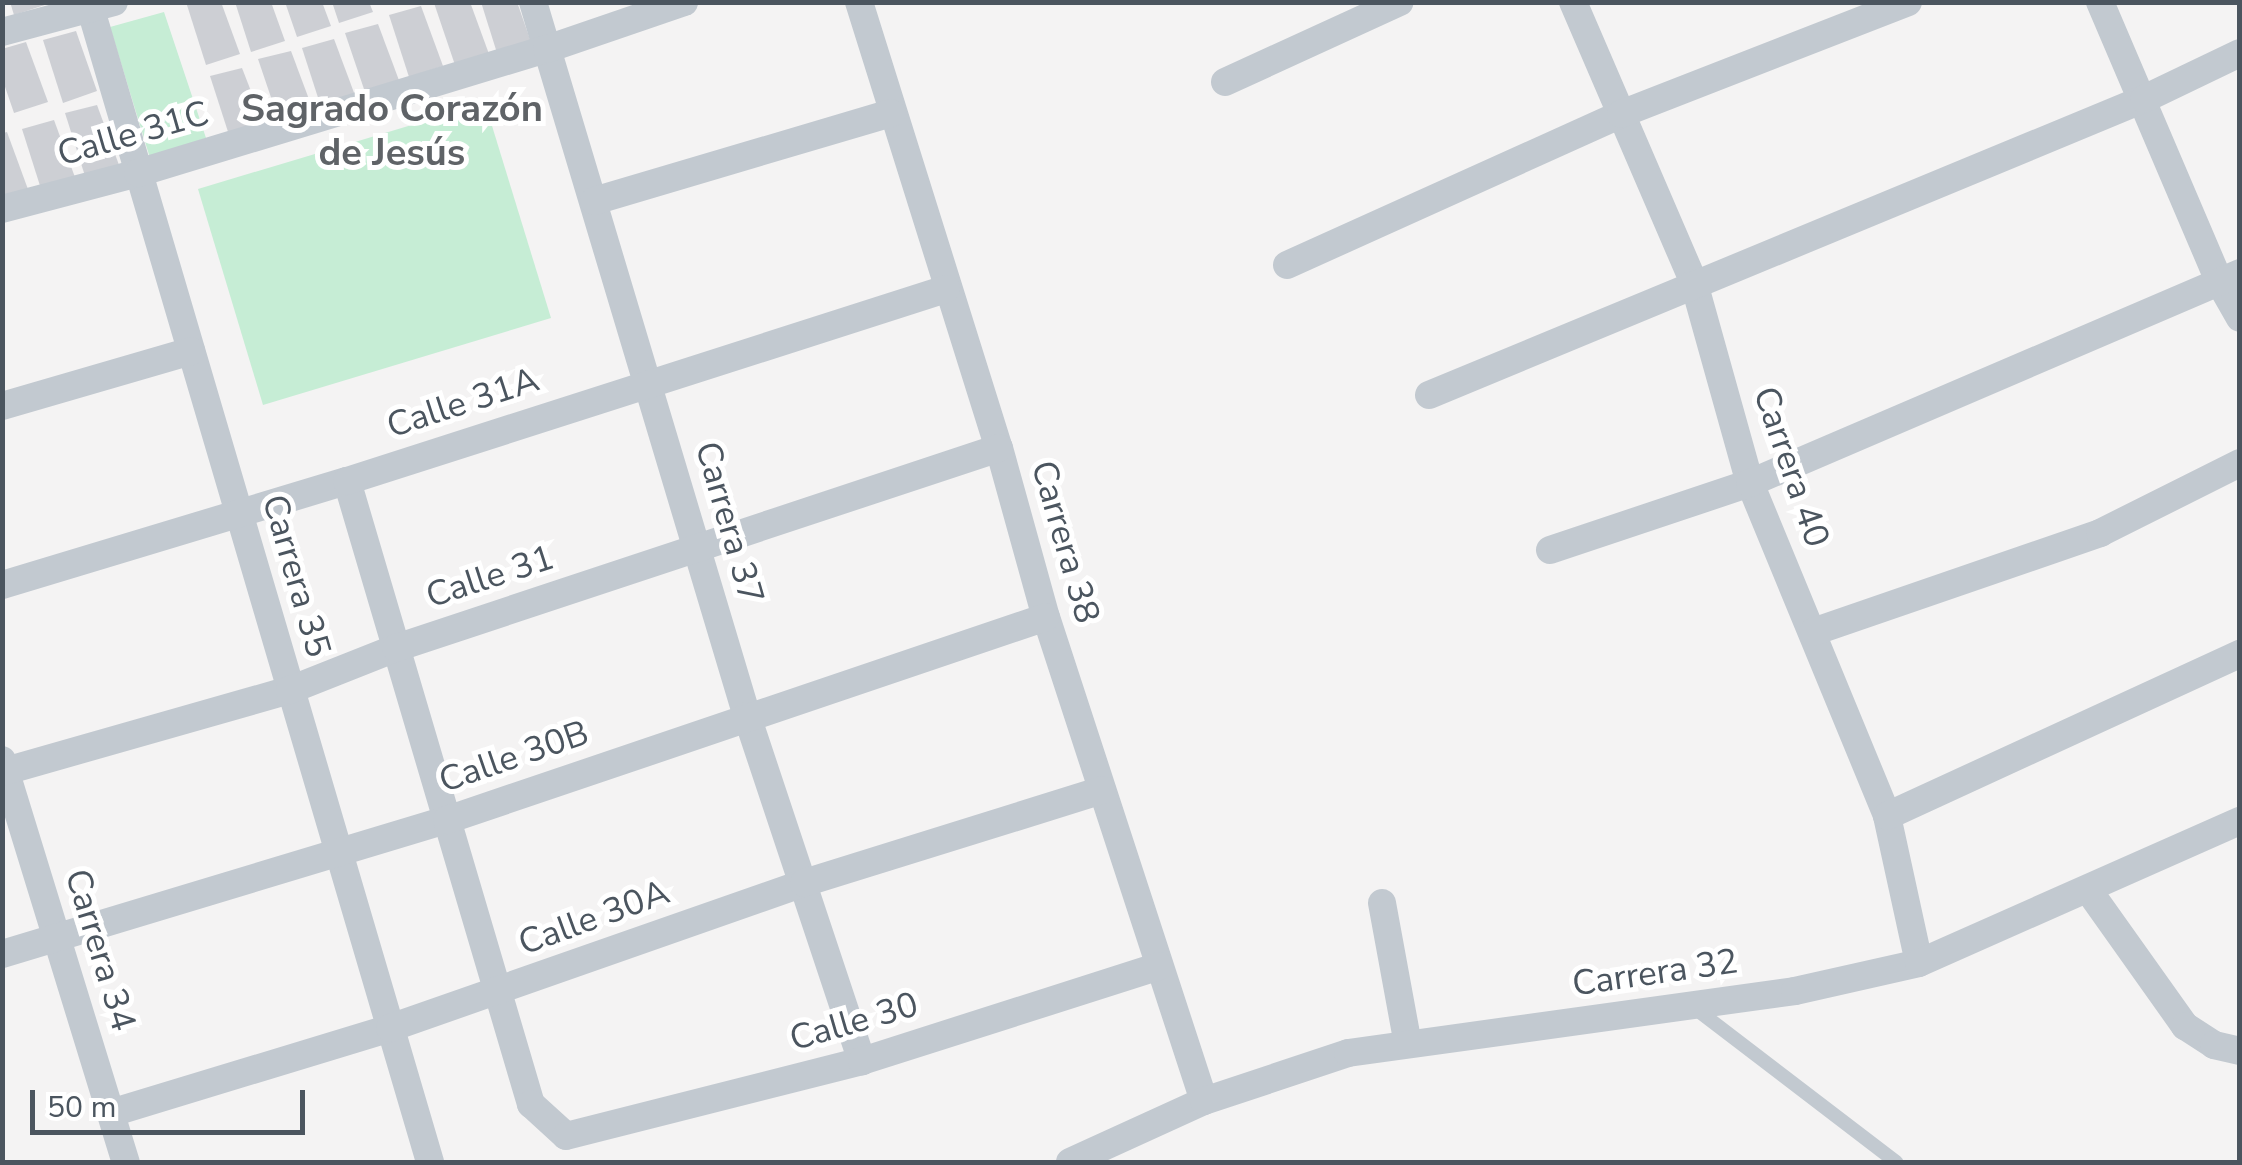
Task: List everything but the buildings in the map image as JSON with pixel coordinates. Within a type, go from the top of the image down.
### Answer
[{"type":"street","name":"Carrera 37","points":[[533,2],[747,716],[862,1061]]},
{"type":"street","name":"Calle 31C","points":[[2,209],[138,173],[547,49],[684,2]]},
{"type":"street","name":"Carrera 38","points":[[859,2],[999,448],[1046,617],[1204,1101]]},
{"type":"street","points":[[1225,82],[1400,2]]},
{"type":"street","name":"Carrera 40","points":[[1573,2],[1694,284],[1750,482],[1887,816],[1919,963]]},
{"type":"street","points":[[1286,265],[1622,114],[1908,2]]},
{"type":"street","points":[[2100,2],[2230,278],[2240,318]]},
{"type":"street","points":[[2,32],[103,6]]},
{"type":"street","name":"Carrera 35","points":[[103,6],[138,173],[430,1162]]},
{"type":"street","points":[[1429,395],[2144,99],[2240,53]]},
{"type":"street","points":[[594,201],[892,113]]},
{"type":"street","points":[[1550,550],[1750,482],[2230,278]]},
{"type":"street","name":"Calle 31A","points":[[2,585],[347,481],[946,288]]},
{"type":"street","points":[[2,406],[190,350]]},
{"type":"street","name":"Calle 31","points":[[4,768],[290,690],[396,648],[999,448]]},
{"type":"street","points":[[1813,632],[2100,534],[2240,464]]},
{"type":"street","points":[[347,481],[497,992]]},
{"type":"street","name":"Calle 30B","points":[[2,954],[447,820],[1046,617]]},
{"type":"street","points":[[1887,816],[2240,654]]},
{"type":"street","name":"Carrera 34","points":[[4,768],[126,1162]]},
{"type":"street","name":"Calle 30A","points":[[110,1112],[390,1028],[804,883],[1102,790]]},
{"type":"street","name":"Carrera 32","points":[[1070,1162],[1204,1101],[1348,1053],[1796,991],[1919,963],[2089,891],[2240,820]]},
{"type":"street","points":[[2089,891],[2185,1026],[2214,1045],[2240,1052]]},
{"type":"street","points":[[1382,903],[1408,1044]]},
{"type":"street","name":"Calle 30","points":[[497,992],[531,1104],[566,1136],[862,1061],[1159,966]]},
{"type":"lane","points":[[1692,1005],[1896,1162]]},
{"type":"green space","points":[[164,12],[206,138],[150,158],[110,27]]},
{"type":"green space","points":[[485,103],[551,318],[263,405],[198,189]]},
{"type":"district","name":"Sagrado Corazón de Jesús","points":[[392,130]]}]
